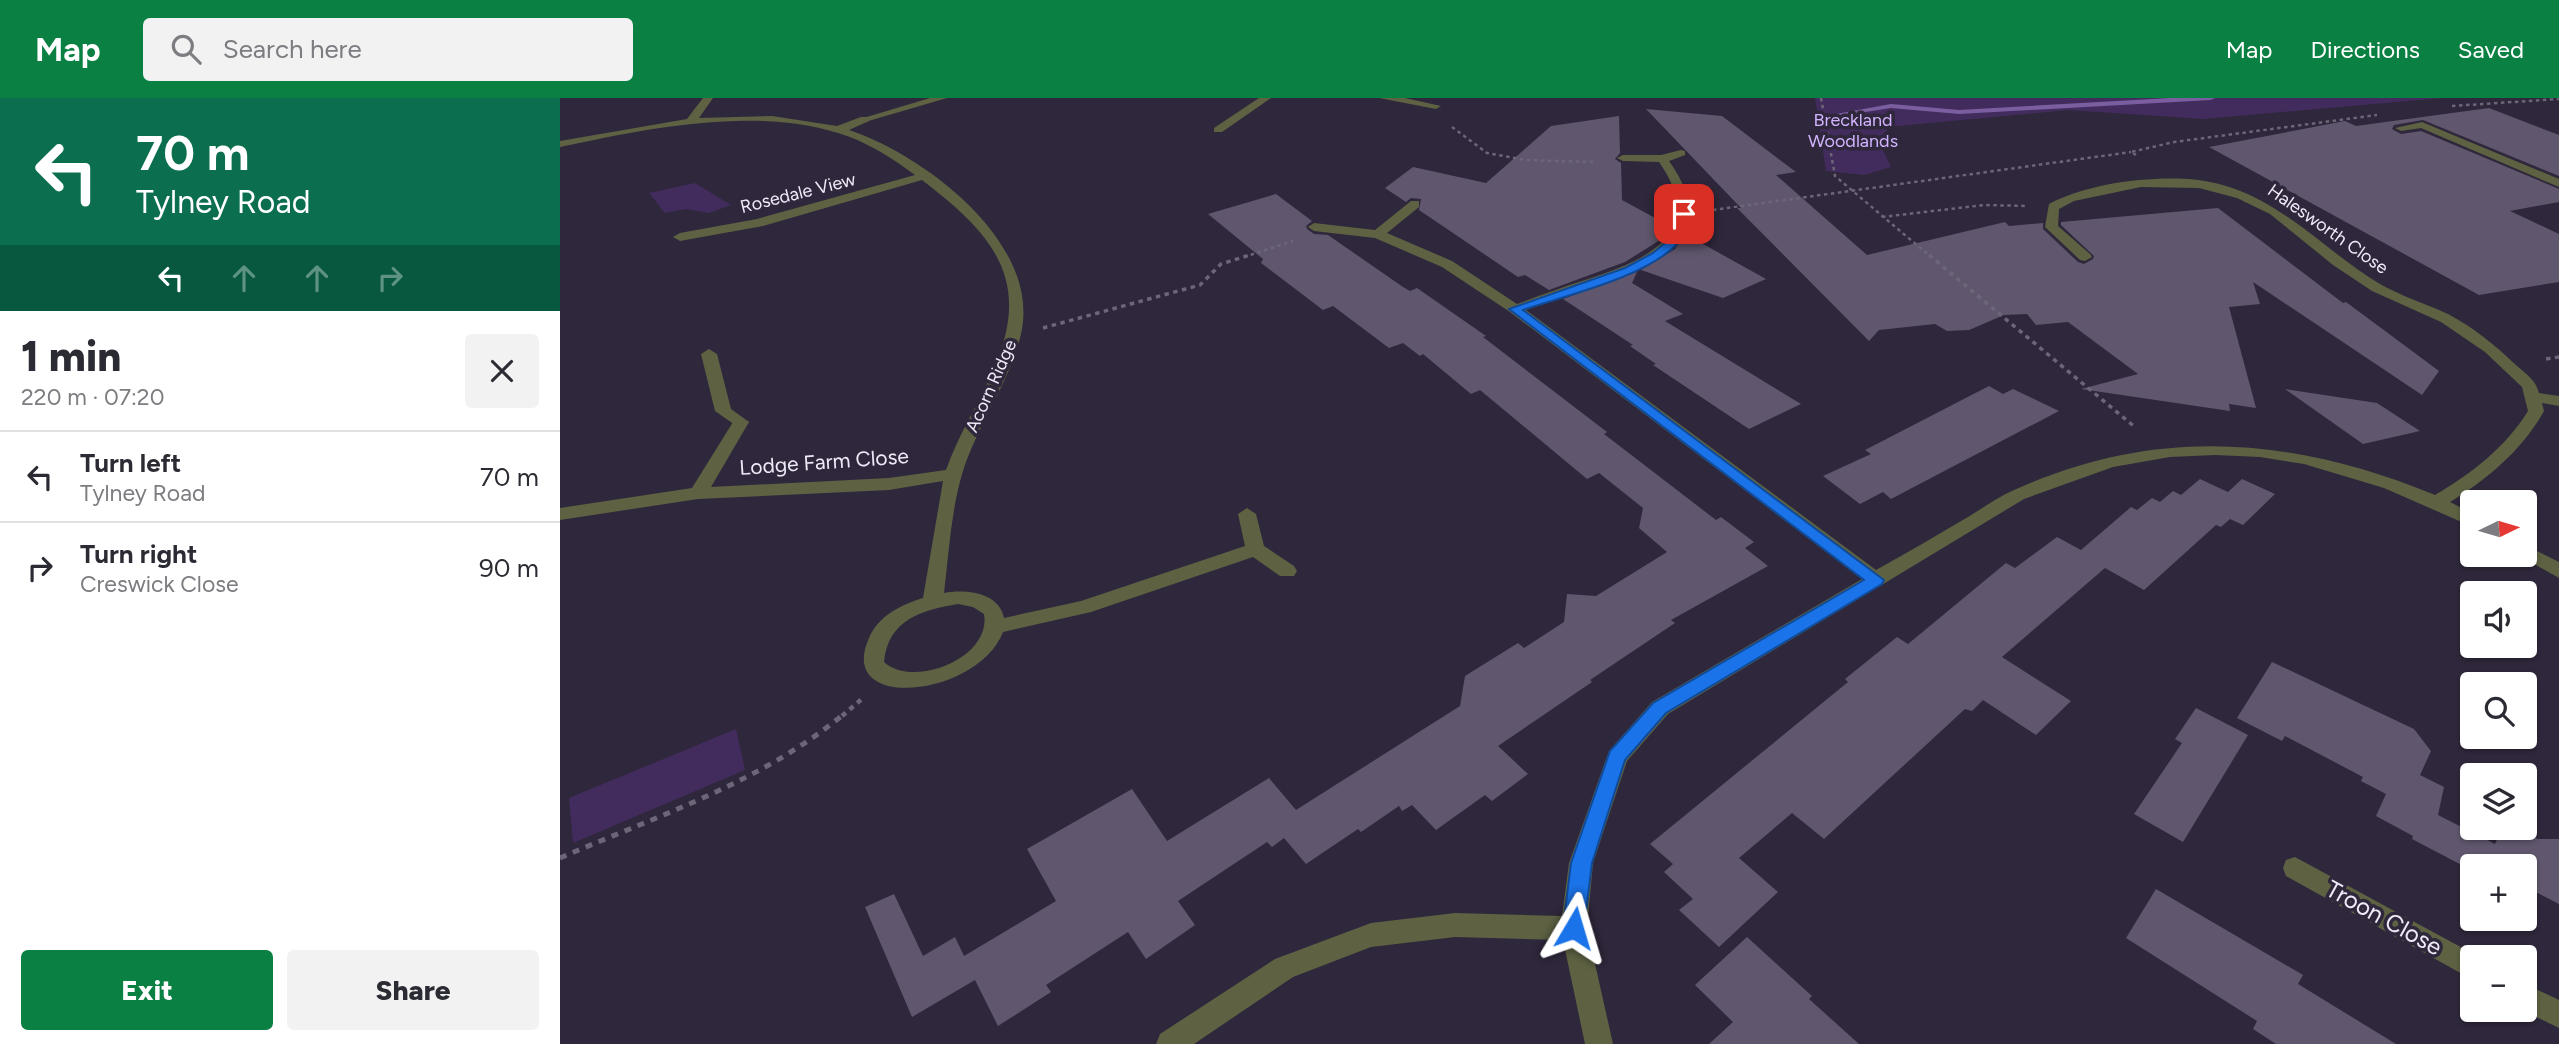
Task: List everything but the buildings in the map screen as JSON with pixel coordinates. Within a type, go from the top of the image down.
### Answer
[{"type":"street","points":[[690,123],[708,98]]},
{"type":"street","points":[[838,130],[865,119],[942,98]]},
{"type":"street","points":[[1218,130],[1266,98]]},
{"type":"street","points":[[1384,98],[1436,106]]},
{"type":"street","name":"Acorn Ridge","points":[[560,144],[690,123],[780,121],[838,130],[875,145],[924,176],[979,221],[1011,270],[1017,309],[1015,336],[981,405],[953,474],[933,600]]},
{"type":"street","points":[[2401,128],[2422,125],[2559,183]]},
{"type":"street","points":[[1623,158],[1662,159],[1681,153]]},
{"type":"street","points":[[1515,309],[1629,270],[1657,255],[1674,240],[1684,220],[1684,214],[1672,171],[1662,159]]},
{"type":"street","name":"Rosedale View","points":[[671,225],[677,242],[758,223],[924,176]]},
{"type":"street","name":"Halesworth Close","points":[[2053,207],[2083,195],[2141,183],[2168,181],[2199,184],[2241,195],[2274,211],[2337,262],[2377,288],[2446,319],[2490,349],[2529,385],[2531,396]]},
{"type":"street","points":[[1378,234],[1415,204]]},
{"type":"street","points":[[2053,207],[2051,227],[2085,257]]},
{"type":"street","points":[[1314,227],[1378,234],[1447,264],[1515,309],[1876,580]]},
{"type":"street","name":"Lodge Farm Close","points":[[698,493],[741,422],[723,411],[709,354]]},
{"type":"street","points":[[2437,502],[2469,483],[2522,435],[2536,411],[2531,396],[2559,401]]},
{"type":"street","points":[[1599,1044],[1574,928],[1581,863],[1616,757],[1660,708],[2018,495],[2063,477],[2123,459],[2211,448],[2297,455],[2364,472],[2460,514]]},
{"type":"street","name":"Lodge Farm Close","points":[[560,514],[698,493],[888,484],[953,474]]},
{"type":"street","points":[[1247,514],[1255,549],[1287,571]]},
{"type":"street","points":[[995,627],[1084,607],[1255,549]]},
{"type":"street","points":[[2538,559],[2559,571]]},
{"type":"street","points":[[958,597],[979,601],[993,611],[995,627],[986,647],[965,665],[935,678],[905,681],[887,677],[873,665],[873,647],[884,628],[906,611],[933,600],[958,597]]},
{"type":"street","name":"Troon Close","points":[[2295,868],[2460,961]]},
{"type":"street","points":[[1170,1044],[1284,968],[1371,935],[1455,925],[1574,928]]},
{"type":"street","points":[[2537,1003],[2559,1015]]},
{"type":"path","points":[[1821,98],[1835,176],[2163,452]]},
{"type":"path","points":[[2444,107],[2559,99]]},
{"type":"path","points":[[1436,106],[1434,113],[1487,153],[1526,160],[1613,163],[1623,158]]},
{"type":"path","points":[[1684,214],[2132,152],[2174,142],[2381,114]]},
{"type":"path","points":[[2132,152],[2168,181]]},
{"type":"path","points":[[1881,217],[1984,205],[2053,207]]},
{"type":"path","points":[[1015,336],[1200,285],[1220,264],[1296,240],[1314,227]]},
{"type":"path","points":[[560,859],[759,772],[815,738],[887,677]]},
{"type":"green space","name":"Breckland Woodlands","points":[[1815,98],[2442,98],[2204,119],[2068,110],[1888,127],[1881,146],[1891,167],[1864,175],[1826,171]]},
{"type":"green space","points":[[695,183],[731,205],[709,213],[686,209],[665,213],[649,193]]},
{"type":"green space","points":[[736,729],[745,770],[573,843],[569,798]]},
{"type":"waterway","points":[[1840,114],[1891,106],[1959,112],[2211,98]]},
{"type":"route","points":[[1574,928],[1581,863],[1616,757],[1660,708],[1876,580],[1515,309],[1629,270],[1657,255],[1674,240],[1684,220],[1684,214]]}]
